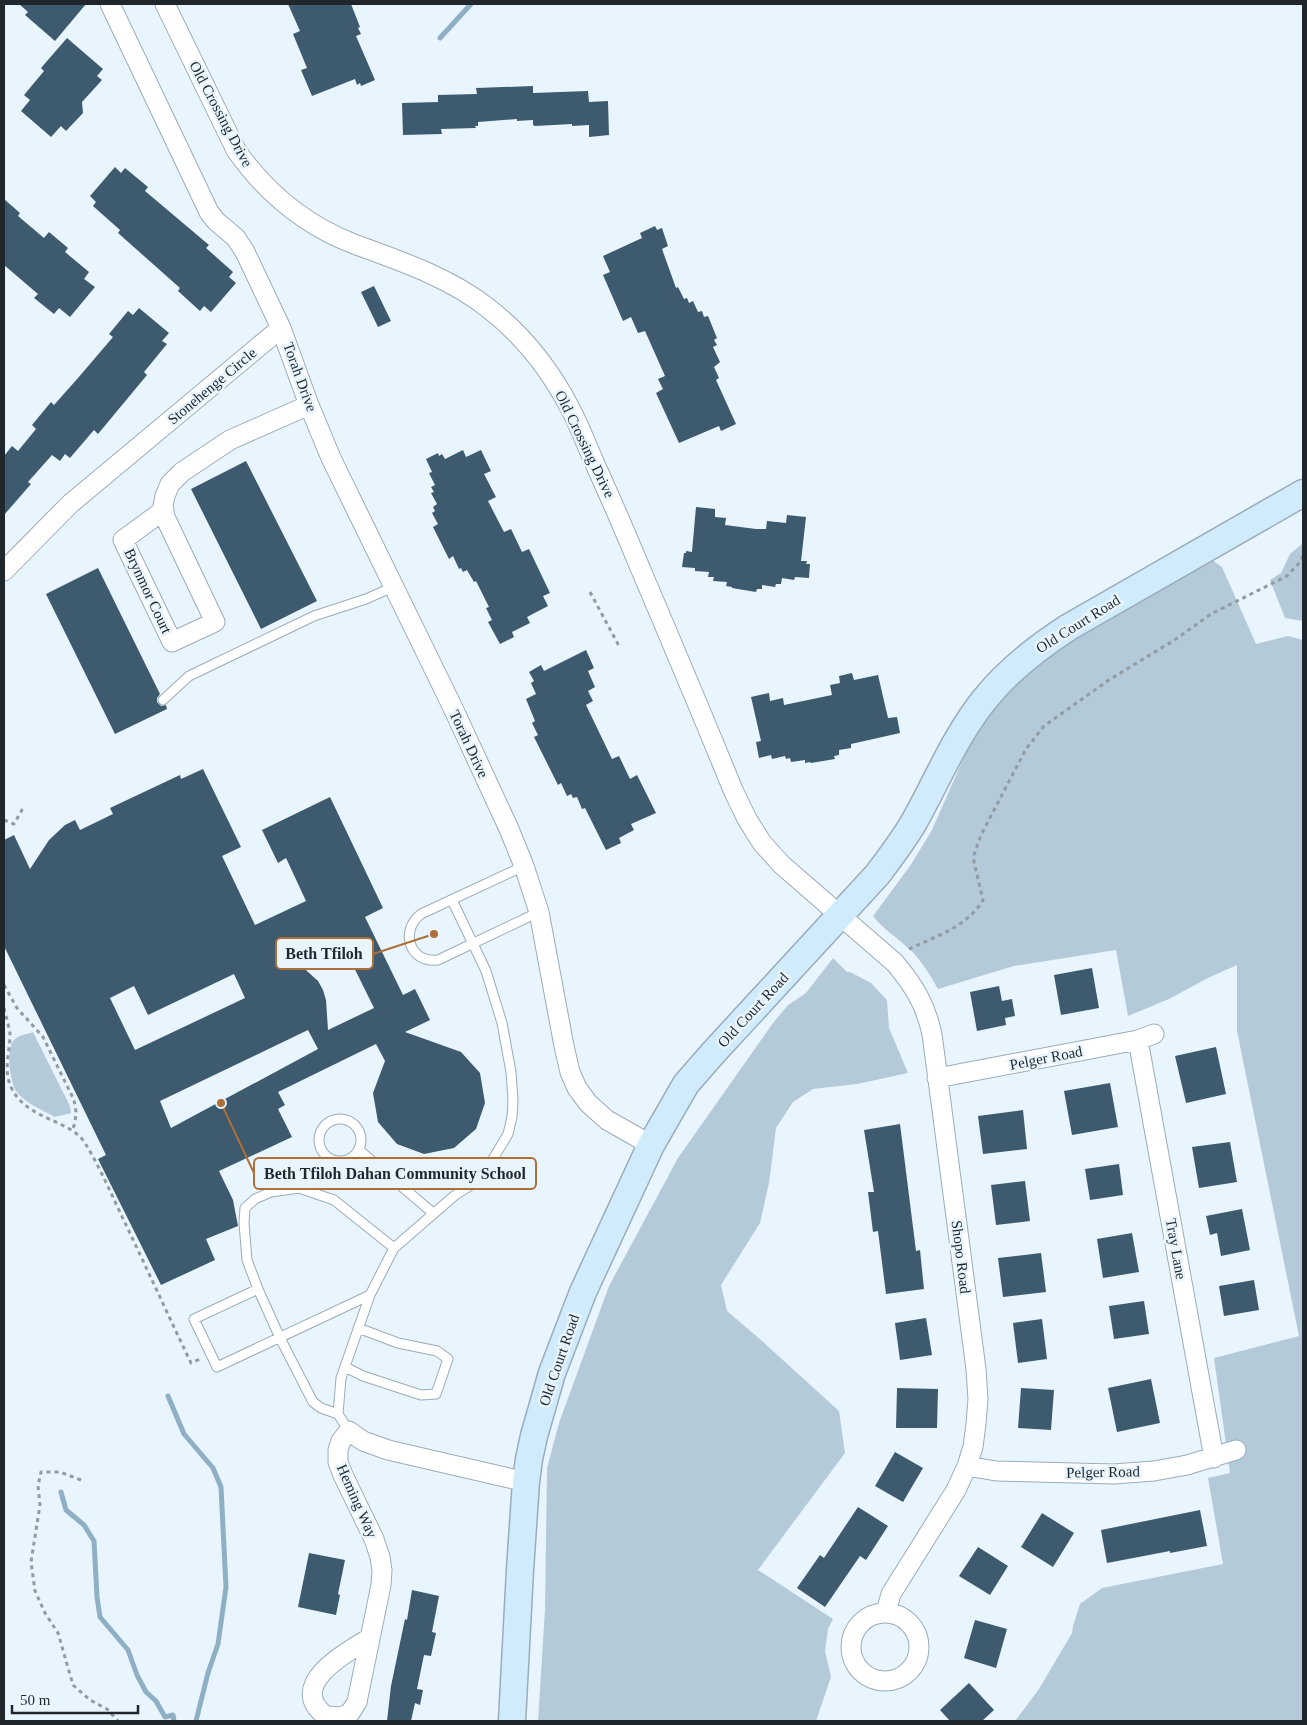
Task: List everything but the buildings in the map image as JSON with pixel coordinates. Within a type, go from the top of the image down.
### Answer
[{"type":"main road","name":"Old Court Road","points":[[512,1721],[526,1482],[534,1436],[550,1381],[583,1292],[651,1146],[686,1084],[877,875],[895,852],[914,822],[961,733],[984,700],[1013,668],[1050,639],[1069,627],[1303,493]]},
{"type":"street","points":[[110,4],[209,212],[216,221],[236,238],[245,252],[281,328]]},
{"type":"street","name":"Old Crossing Drive","points":[[165,4],[236,150],[251,172],[271,193],[294,211],[321,228],[431,274],[461,290],[499,317],[535,353],[571,410],[618,515],[747,820],[762,843],[782,865],[841,915]]},
{"type":"street","name":"Torah Drive","points":[[281,328],[309,405],[331,458],[509,828],[524,866],[538,912],[570,1072],[577,1088],[588,1103],[608,1120],[651,1146]]},
{"type":"street","name":"Stonehenge Circle","points":[[4,571],[70,504],[281,328]]},
{"type":"street","points":[[164,510],[165,496],[170,484],[182,472],[230,440],[309,405]]},
{"type":"street","name":"Brynmor Court","points":[[164,510],[165,517],[215,622],[172,642],[123,540],[164,510]]},
{"type":"street","name":"Shopo Road","points":[[841,915],[895,963],[921,998],[928,1016],[938,1078],[976,1369],[978,1399],[973,1447],[967,1466],[956,1490],[891,1594],[886,1612]]},
{"type":"street","name":"Pelger Road","points":[[938,1078],[1146,1037]]},
{"type":"street","name":"Tray Lane","points":[[1146,1037],[1214,1458]]},
{"type":"street","points":[[349,1431],[363,1441],[388,1450],[526,1482]]},
{"type":"street","name":"Heming Way","points":[[349,1431],[341,1441],[338,1462],[342,1475],[374,1540],[380,1556],[382,1570],[370,1638]]},
{"type":"street","name":"Pelger Road","points":[[967,1466],[996,1471],[1114,1474],[1154,1471],[1187,1465],[1236,1450]]},
{"type":"lane","points":[[163,700],[189,676],[314,616],[366,599],[393,587]]},
{"type":"lane","points":[[524,866],[421,914],[413,920],[409,931],[410,943],[420,958],[429,961],[438,960],[538,912]]},
{"type":"lane","points":[[338,1414],[341,1378],[370,1295],[394,1248],[433,1213],[484,1174],[508,1134],[512,1117],[511,1072],[502,1023],[486,971],[452,900]]},
{"type":"lane","points":[[342,1118],[354,1124],[361,1136],[359,1150],[349,1160],[335,1161],[328,1158],[320,1147],[320,1134],[323,1127],[334,1119],[342,1118]]},
{"type":"lane","points":[[359,1150],[433,1213]]},
{"type":"lane","points":[[349,1431],[338,1414],[321,1408],[313,1402],[280,1338],[247,1260],[244,1223],[246,1208],[255,1199],[271,1192],[299,1188],[334,1200],[394,1248]]},
{"type":"lane","points":[[258,1289],[194,1319],[217,1367],[370,1295]]},
{"type":"lane","points":[[345,1367],[363,1376],[421,1395],[436,1394],[443,1375],[448,1359],[437,1351],[398,1343],[358,1328]]},
{"type":"path","points":[[909,949],[966,921],[978,909],[983,900],[974,855],[981,835],[1026,749],[1044,726],[1108,680],[1176,639],[1211,614],[1288,576],[1301,561],[1303,555]]},
{"type":"path","points":[[590,592],[619,646]]},
{"type":"path","points":[[4,820],[14,824],[23,808]]},
{"type":"path","points":[[4,985],[17,1008],[43,1037],[74,1100],[76,1112],[72,1131]]},
{"type":"path","points":[[4,1008],[10,1033],[5,1068],[12,1088],[21,1101],[34,1111],[79,1135],[85,1143],[108,1187],[191,1363],[211,1354]]},
{"type":"path","points":[[81,1480],[60,1472],[41,1472],[38,1486],[40,1505],[31,1562],[35,1591],[44,1613],[58,1633],[72,1685],[90,1700],[107,1710],[118,1721]]},
{"type":"shaded area","points":[[1303,543],[1303,621],[1285,618],[1270,580],[1281,573],[1290,554]]},
{"type":"shaded area","points":[[1212,560],[1222,567],[1256,644],[1288,636],[1303,640],[1303,1721],[1015,1721],[1039,1689],[1072,1633],[1080,1604],[1102,1588],[1223,1564],[1208,1478],[1230,1473],[1214,1358],[1299,1336],[1237,1031],[1237,965],[1169,999],[1128,1016],[1116,950],[1014,966],[938,989],[917,957],[873,916],[910,866],[932,830],[978,725],[1008,690],[1079,631]]},
{"type":"shaded area","points":[[833,958],[847,972],[871,983],[887,1000],[889,1028],[908,1073],[857,1084],[813,1089],[793,1102],[776,1128],[769,1183],[760,1223],[721,1285],[727,1311],[839,1411],[845,1453],[758,1570],[833,1619],[828,1629],[825,1651],[831,1677],[816,1721],[538,1721],[545,1609],[547,1468],[559,1423],[609,1286],[678,1158],[773,1023],[788,1005],[806,993]]},
{"type":"shaded area","points":[[33,1032],[70,1106],[71,1113],[55,1117],[34,1106],[16,1091],[10,1072],[10,1049],[12,1043],[19,1036]]},
{"type":"waterway","points":[[440,38],[471,4]]},
{"type":"waterway","points":[[168,1396],[184,1434],[213,1468],[221,1487],[226,1587],[218,1644],[208,1673],[196,1721]]},
{"type":"waterway","points":[[61,1492],[66,1510],[84,1525],[94,1541],[100,1617],[128,1650],[137,1675],[146,1692],[156,1701],[165,1717],[173,1715],[174,1721]]},
{"type":"place","name":"Beth Tfiloh","points":[[434,934]]},
{"type":"place","name":"Beth Tfiloh Dahan Community School","points":[[221,1103]]}]
